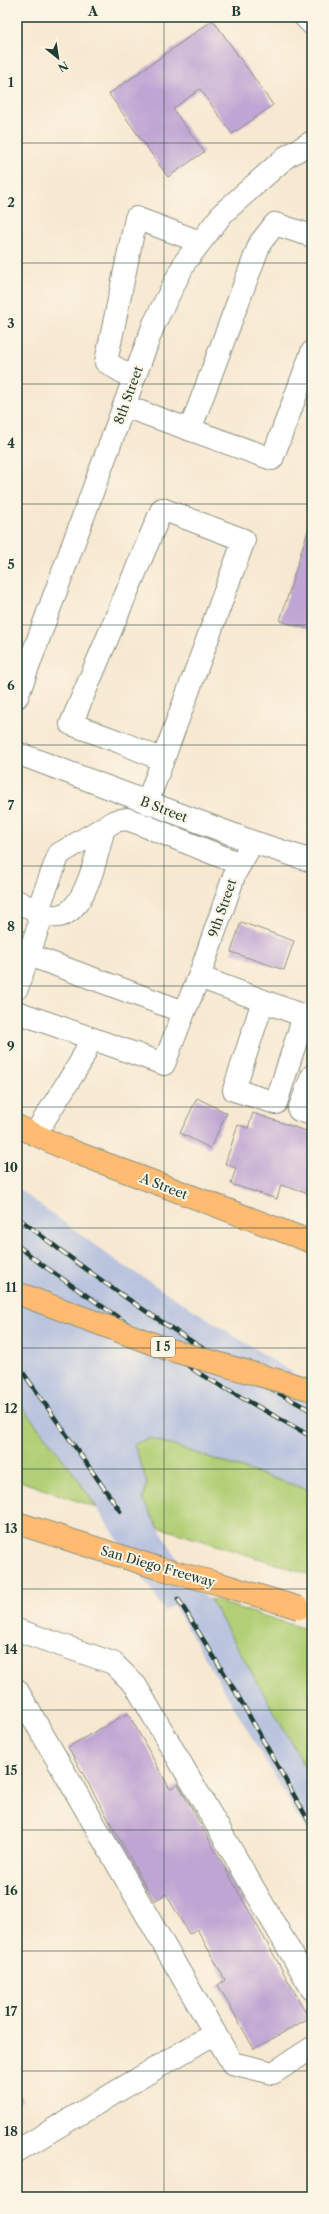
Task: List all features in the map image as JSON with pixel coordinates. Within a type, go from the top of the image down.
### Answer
[{"type":"main road","name":"A Street","points":[[26,1130],[64,1148],[312,1242]]},
{"type":"main road","name":"I 5","points":[[17,1292],[167,1348],[312,1390]]},
{"type":"main road","name":"San Diego Freeway","points":[[17,1523],[158,1568],[220,1584],[299,1608]]},
{"type":"street","points":[[305,17],[312,24]]},
{"type":"street","name":"8th Street","points":[[17,696],[154,324],[185,262],[223,213],[280,162],[312,142]]},
{"type":"street","points":[[134,379],[106,362],[136,218],[200,242]]},
{"type":"street","points":[[190,430],[260,243],[275,224],[310,235]]},
{"type":"street","points":[[124,406],[272,459],[312,352]]},
{"type":"street","points":[[147,803],[163,760],[244,540],[162,508],[71,724],[163,760]]},
{"type":"street","name":"B Street","points":[[17,754],[253,842],[312,861]]},
{"type":"street","points":[[17,988],[39,924],[36,912],[59,854],[104,827],[115,821],[127,819],[240,864]]},
{"type":"street","points":[[17,900],[36,912],[57,917],[72,910],[79,902],[97,853],[104,827]]},
{"type":"street","name":"9th Street","points":[[91,1039],[164,1064],[199,977],[235,873],[253,842]]},
{"type":"street","points":[[29,955],[184,1012]]},
{"type":"street","points":[[199,977],[308,1018],[276,1104]]},
{"type":"street","points":[[263,1001],[234,1090],[306,1112],[312,1076]]},
{"type":"street","points":[[17,1012],[91,1039],[80,1063],[26,1130]]},
{"type":"street","points":[[17,1630],[113,1663],[136,1686],[312,1989]]},
{"type":"street","points":[[17,1690],[232,2063],[273,2073],[312,2048]]},
{"type":"street","points":[[17,2151],[215,2033]]},
{"type":"shaded area","points":[[17,1188],[115,1260],[312,1385],[312,1491],[150,1438],[134,1444],[147,1482],[143,1500],[196,1591],[210,1599],[312,1779],[312,1840],[174,1605],[165,1611],[75,1475],[17,1400]]},
{"type":"green space","points":[[17,1400],[75,1475],[97,1508],[17,1480]]},
{"type":"green space","points":[[150,1438],[312,1491],[312,1575],[158,1527],[143,1500],[147,1482],[134,1444]]},
{"type":"green space","points":[[210,1599],[312,1631],[312,1779]]},
{"type":"building","points":[[213,20],[273,105],[232,134],[200,89],[173,109],[204,152],[168,177],[109,94]]},
{"type":"building","points":[[312,517],[312,630],[280,621]]},
{"type":"building","points":[[241,922],[294,941],[284,970],[231,952]]},
{"type":"building","points":[[197,1098],[227,1113],[210,1148],[180,1133]]},
{"type":"building","points":[[253,1113],[312,1133],[312,1195],[281,1185],[277,1199],[231,1184],[236,1168],[225,1164],[238,1125],[248,1128]]},
{"type":"building","points":[[128,1713],[170,1789],[178,1784],[309,2018],[254,2049],[218,1985],[225,1980],[197,1929],[189,1934],[166,1894],[154,1901],[68,1747]]},
{"type":"building","points":[[17,2090],[23,2100],[17,2104]]},
{"type":"railway","points":[[17,1217],[87,1270],[160,1321],[235,1368],[312,1411]]},
{"type":"railway","points":[[17,1245],[41,1264],[200,1374],[312,1437]]},
{"type":"railway","points":[[17,1364],[120,1511]]},
{"type":"railway","points":[[178,1599],[237,1694],[312,1827]]}]
